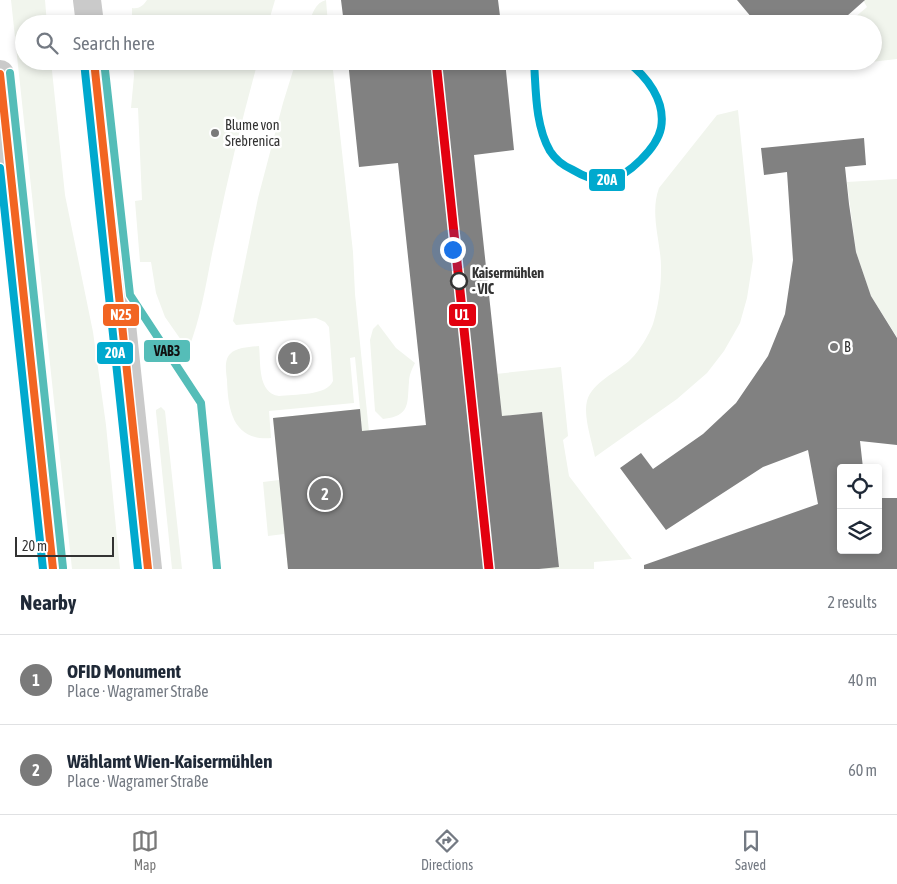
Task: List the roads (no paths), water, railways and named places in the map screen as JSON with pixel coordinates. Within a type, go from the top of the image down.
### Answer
[{"type":"main road","points":[[87,0],[89,15]]},
{"type":"main road","points":[[95,70],[148,569]]},
{"type":"main road","points":[[0,74],[53,569]]},
{"type":"place","name":"Blume von Srebrenica","points":[[215,133]]},
{"type":"place","name":"Kaisermühlen - VIC","points":[[459,281]]},
{"type":"place","name":"B","points":[[834,347]]},
{"type":"place","name":"OFID Monument","points":[[294,358]]},
{"type":"place","name":"Wählamt Wien-Kaisermühlen","points":[[325,494]]}]
